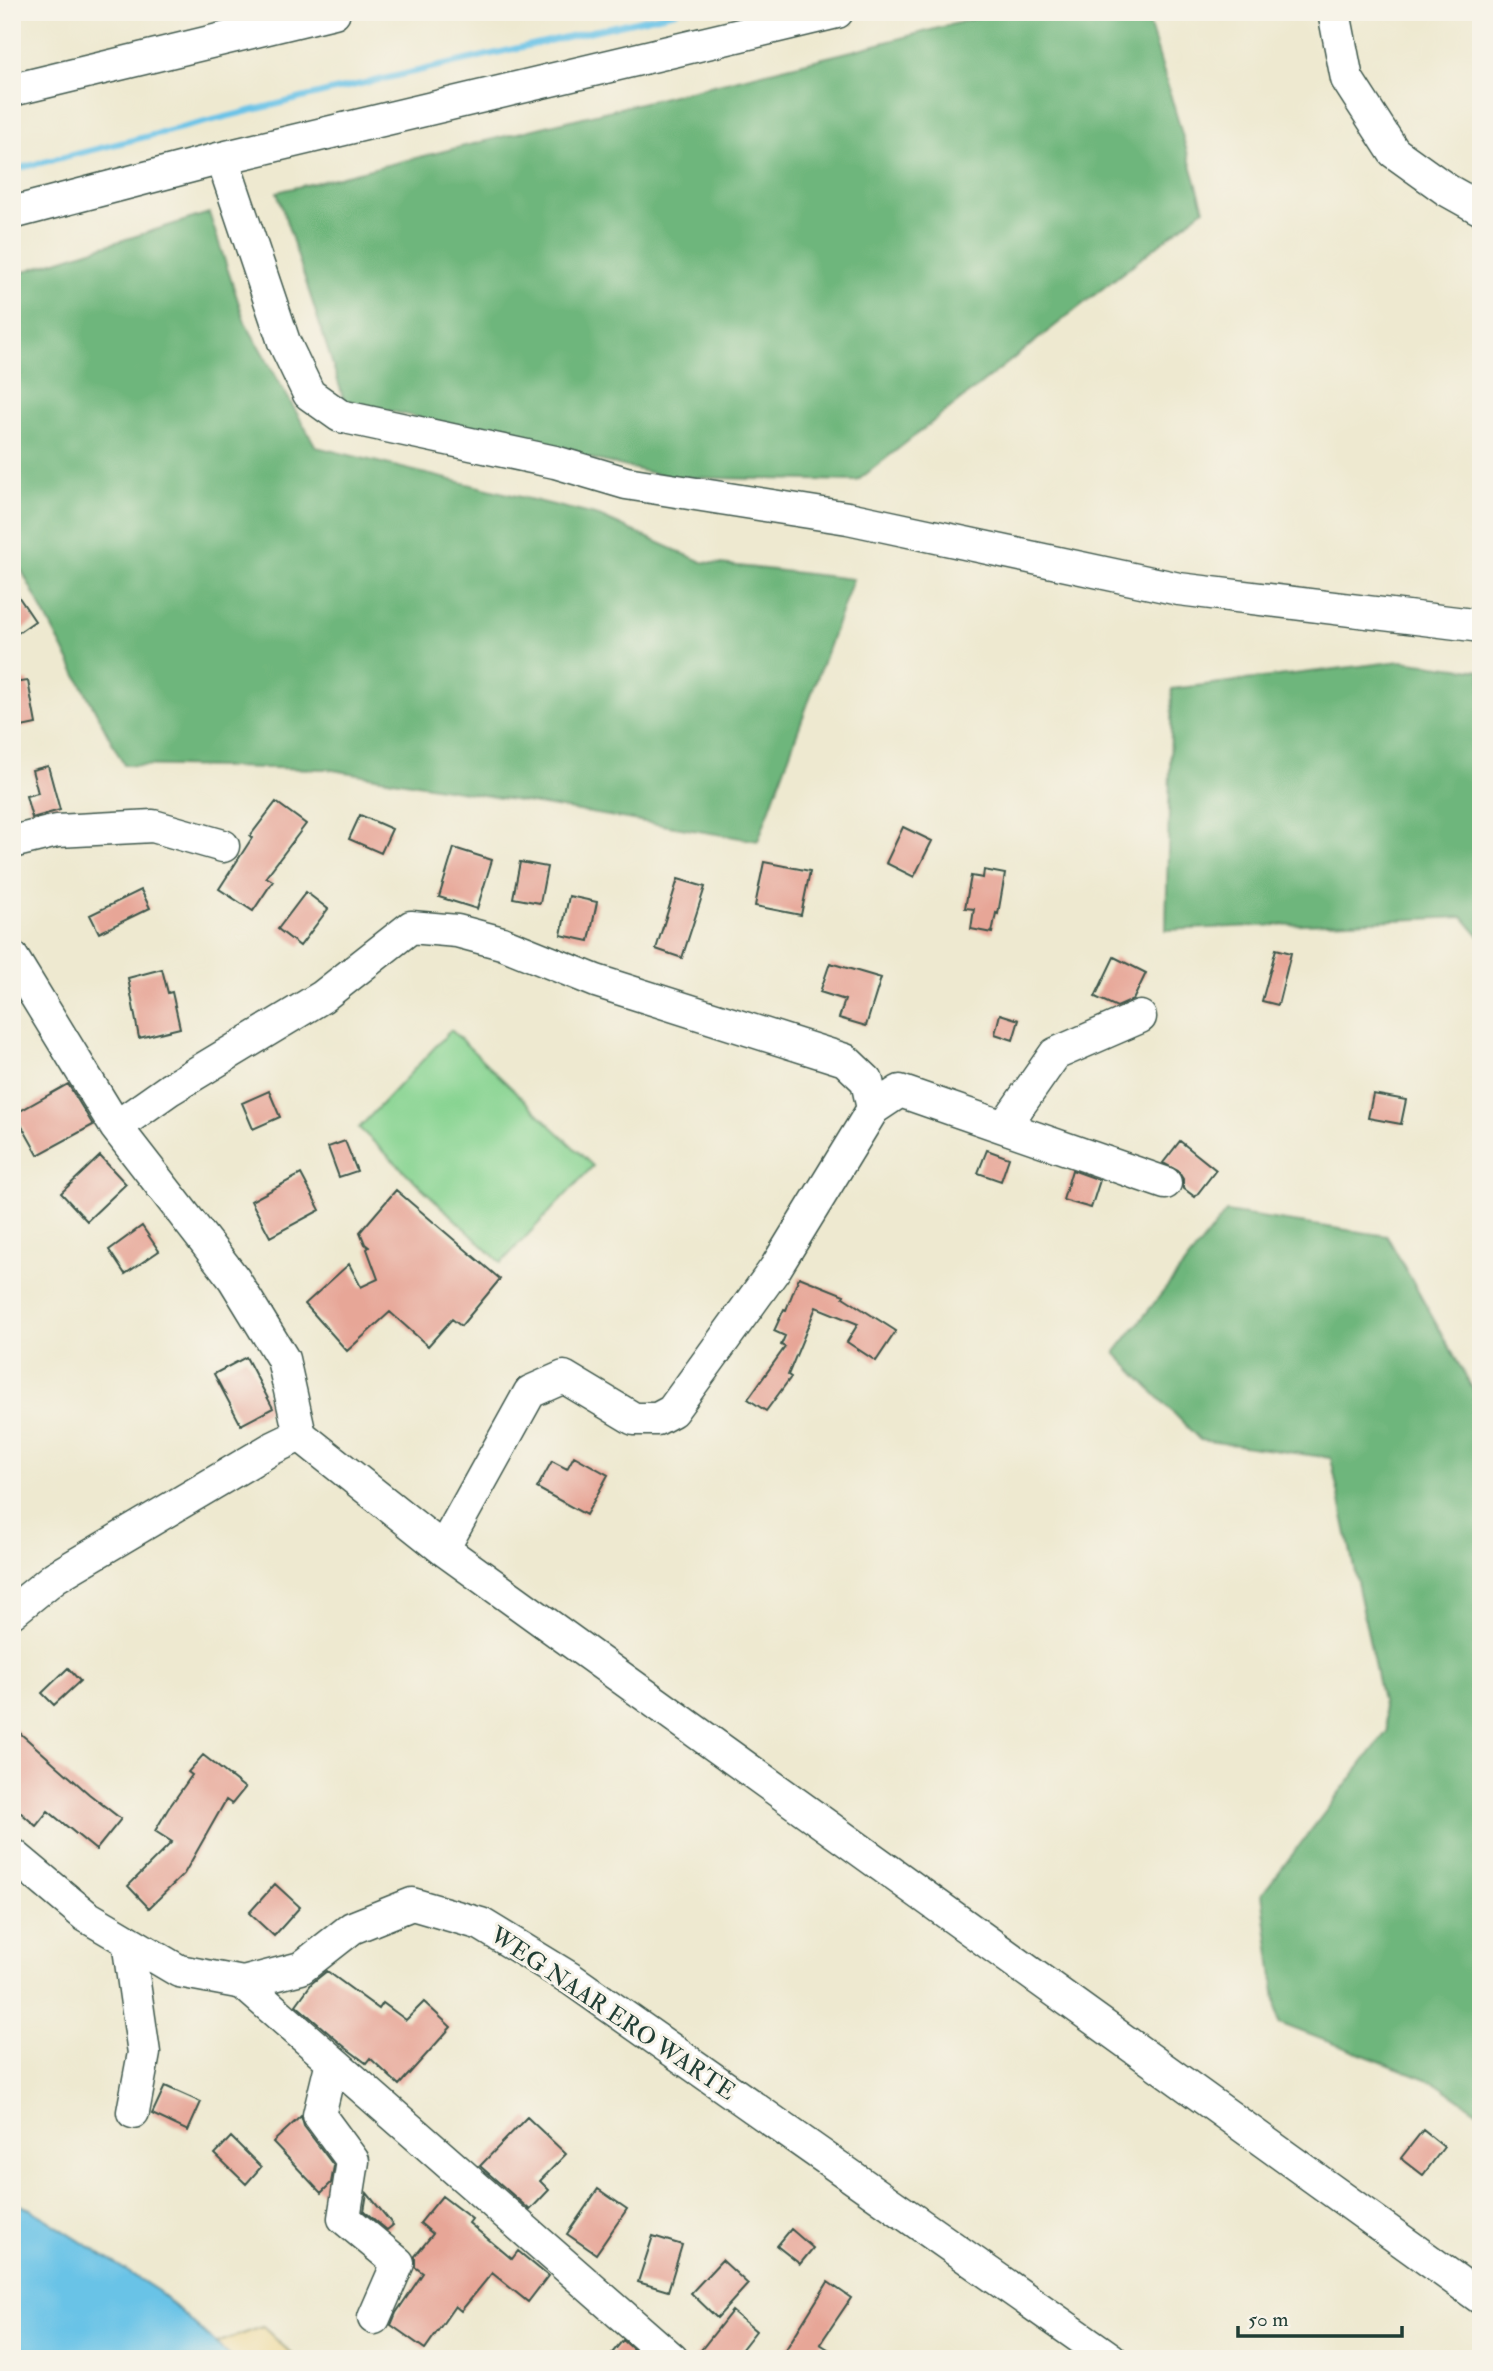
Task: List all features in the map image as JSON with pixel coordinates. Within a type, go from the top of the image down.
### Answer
[{"type":"street","points":[[12,90],[334,12]]},
{"type":"street","points":[[12,213],[222,158],[837,12]]},
{"type":"street","points":[[1334,12],[1347,79],[1394,152],[1447,190],[1481,209]]},
{"type":"street","points":[[222,158],[284,342],[309,394],[340,416],[555,462],[626,484],[849,517],[1179,589],[1481,626]]},
{"type":"street","points":[[12,842],[57,831],[153,826],[223,846]]},
{"type":"street","points":[[116,1127],[170,1089],[322,997],[411,927],[457,931],[502,943],[596,981],[845,1060],[867,1081],[873,1110]]},
{"type":"street","points":[[12,957],[116,1127],[234,1279],[283,1359],[300,1435],[443,1549],[1481,2298]]},
{"type":"street","points":[[1004,1127],[1055,1054],[1140,1017]]},
{"type":"street","points":[[443,1549],[530,1392],[564,1377],[635,1419],[657,1419],[672,1411],[775,1269],[873,1110],[900,1091],[1165,1183]]},
{"type":"street","points":[[12,1612],[55,1577],[271,1449],[300,1435]]},
{"type":"street","name":"WEG NAAR ERO WARTE","points":[[12,1854],[86,1916],[179,1971],[243,1983],[301,1968],[352,1928],[411,1904],[481,1924],[571,1979],[1111,2359]]},
{"type":"street","points":[[128,1941],[144,2053],[133,2112]]},
{"type":"street","points":[[243,1983],[672,2359]]},
{"type":"street","points":[[332,2061],[320,2115],[353,2161],[344,2218],[398,2263],[373,2318]]},
{"type":"green space","points":[[999,12],[1146,12],[1204,209],[857,481],[669,477],[344,400],[277,192],[852,51]]},
{"type":"green space","points":[[209,213],[245,322],[316,447],[599,516],[702,562],[853,579],[758,841],[327,769],[124,765],[12,552],[12,275]]},
{"type":"green space","points":[[1401,661],[1481,671],[1481,938],[1463,917],[1166,930],[1172,689]]},
{"type":"green space","points":[[451,1030],[593,1166],[501,1263],[359,1128]]},
{"type":"green space","points":[[1226,1212],[1387,1236],[1481,1404],[1481,2114],[1434,2082],[1279,2023],[1262,1894],[1388,1730],[1331,1458],[1200,1440],[1115,1353]]},
{"type":"sand","points":[[263,2327],[297,2359],[233,2359],[216,2343]]},
{"type":"water","points":[[12,2202],[30,2209],[158,2291],[233,2359],[12,2359]]},
{"type":"building","points":[[12,587],[35,621],[12,637]]},
{"type":"building","points":[[28,681],[36,724],[12,729],[12,683]]},
{"type":"building","points":[[48,766],[60,810],[32,818],[26,796],[38,793],[32,770]]},
{"type":"building","points":[[276,802],[306,824],[266,877],[273,881],[253,911],[219,889],[252,838],[250,836]]},
{"type":"building","points":[[360,815],[392,829],[381,853],[349,839]]},
{"type":"building","points":[[903,827],[932,841],[914,877],[886,863]]},
{"type":"building","points":[[454,848],[492,860],[477,909],[439,897]]},
{"type":"building","points":[[520,862],[547,867],[540,903],[513,898]]},
{"type":"building","points":[[764,862],[810,871],[801,915],[755,906]]},
{"type":"building","points":[[984,870],[1005,874],[992,933],[971,929],[974,909],[965,908],[971,876],[983,878]]},
{"type":"building","points":[[678,879],[705,887],[682,958],[656,949]]},
{"type":"building","points":[[141,890],[150,908],[99,933],[90,915]]},
{"type":"building","points":[[306,892],[328,909],[300,946],[278,929]]},
{"type":"building","points":[[569,896],[597,902],[589,941],[561,935]]},
{"type":"building","points":[[1276,949],[1291,953],[1278,1005],[1262,1001]]},
{"type":"building","points":[[1114,957],[1146,973],[1133,1000],[1117,1007],[1095,997]]},
{"type":"building","points":[[830,963],[881,978],[866,1026],[839,1018],[845,1000],[820,992]]},
{"type":"building","points":[[162,969],[168,993],[172,992],[180,1028],[139,1038],[128,978]]},
{"type":"building","points":[[1000,1014],[1019,1020],[1013,1040],[995,1034]]},
{"type":"building","points":[[68,1084],[93,1125],[38,1155],[15,1114]]},
{"type":"building","points":[[269,1091],[280,1117],[253,1129],[242,1103]]},
{"type":"building","points":[[1373,1094],[1406,1100],[1401,1124],[1368,1118]]},
{"type":"building","points":[[345,1141],[357,1171],[339,1177],[328,1147]]},
{"type":"building","points":[[1180,1141],[1216,1170],[1195,1197],[1183,1188],[1183,1179],[1178,1171],[1163,1163]]},
{"type":"building","points":[[987,1150],[1009,1158],[1001,1181],[978,1173]]},
{"type":"building","points":[[100,1156],[126,1184],[87,1221],[61,1193]]},
{"type":"building","points":[[1072,1170],[1100,1180],[1091,1208],[1063,1200]]},
{"type":"building","points":[[301,1174],[320,1210],[270,1237],[251,1201]]},
{"type":"building","points":[[396,1190],[500,1279],[461,1326],[452,1319],[428,1346],[390,1312],[347,1351],[305,1304],[349,1264],[361,1287],[378,1279],[367,1249],[369,1247],[360,1232]]},
{"type":"building","points":[[142,1226],[159,1251],[125,1274],[109,1250]]},
{"type":"building","points":[[799,1277],[844,1295],[843,1297],[896,1331],[876,1361],[847,1342],[858,1324],[816,1307],[788,1375],[791,1377],[766,1411],[748,1399],[785,1347],[781,1345],[785,1336],[774,1331]]},
{"type":"building","points":[[246,1357],[273,1408],[241,1425],[214,1374]]},
{"type":"building","points":[[574,1456],[608,1475],[586,1515],[537,1488],[552,1461],[567,1469]]},
{"type":"building","points":[[68,1668],[80,1681],[54,1705],[42,1693]]},
{"type":"building","points":[[12,1726],[121,1819],[96,1850],[48,1811],[36,1826],[12,1805]]},
{"type":"building","points":[[203,1755],[245,1788],[232,1804],[226,1800],[184,1874],[149,1908],[128,1886],[172,1842],[155,1831],[192,1775],[188,1772]]},
{"type":"building","points":[[275,1884],[300,1907],[274,1936],[249,1913]]},
{"type":"building","points":[[327,1971],[379,2009],[383,2003],[406,2020],[424,2002],[451,2027],[399,2085],[370,2058],[366,2063],[296,2005],[312,1983]]},
{"type":"building","points":[[165,2086],[201,2102],[188,2131],[152,2114]]},
{"type":"building","points":[[301,2116],[304,2126],[334,2166],[331,2183],[321,2193],[273,2142]]},
{"type":"building","points":[[527,2117],[566,2154],[540,2181],[549,2190],[530,2210],[480,2166]]},
{"type":"building","points":[[1423,2130],[1444,2147],[1423,2175],[1401,2158]]},
{"type":"building","points":[[231,2137],[261,2167],[246,2184],[215,2154]]},
{"type":"building","points":[[598,2189],[627,2209],[596,2254],[567,2234]]},
{"type":"building","points":[[367,2193],[393,2225],[387,2230],[364,2211]]},
{"type":"building","points":[[442,2196],[472,2219],[469,2223],[512,2259],[518,2251],[548,2276],[528,2302],[492,2273],[461,2311],[455,2306],[425,2349],[391,2325],[423,2273],[415,2267],[415,2256],[433,2234],[420,2223]]},
{"type":"building","points":[[791,2229],[813,2248],[800,2264],[777,2246]]},
{"type":"building","points":[[653,2236],[682,2245],[668,2291],[638,2282]]},
{"type":"building","points":[[722,2260],[748,2284],[717,2318],[691,2293]]},
{"type":"building","points":[[828,2282],[851,2298],[820,2344],[844,2359],[780,2359]]},
{"type":"building","points":[[732,2311],[756,2331],[734,2359],[694,2359]]},
{"type":"building","points":[[623,2340],[644,2359],[607,2359]]},
{"type":"waterway","points":[[12,170],[330,91],[676,12]]}]
